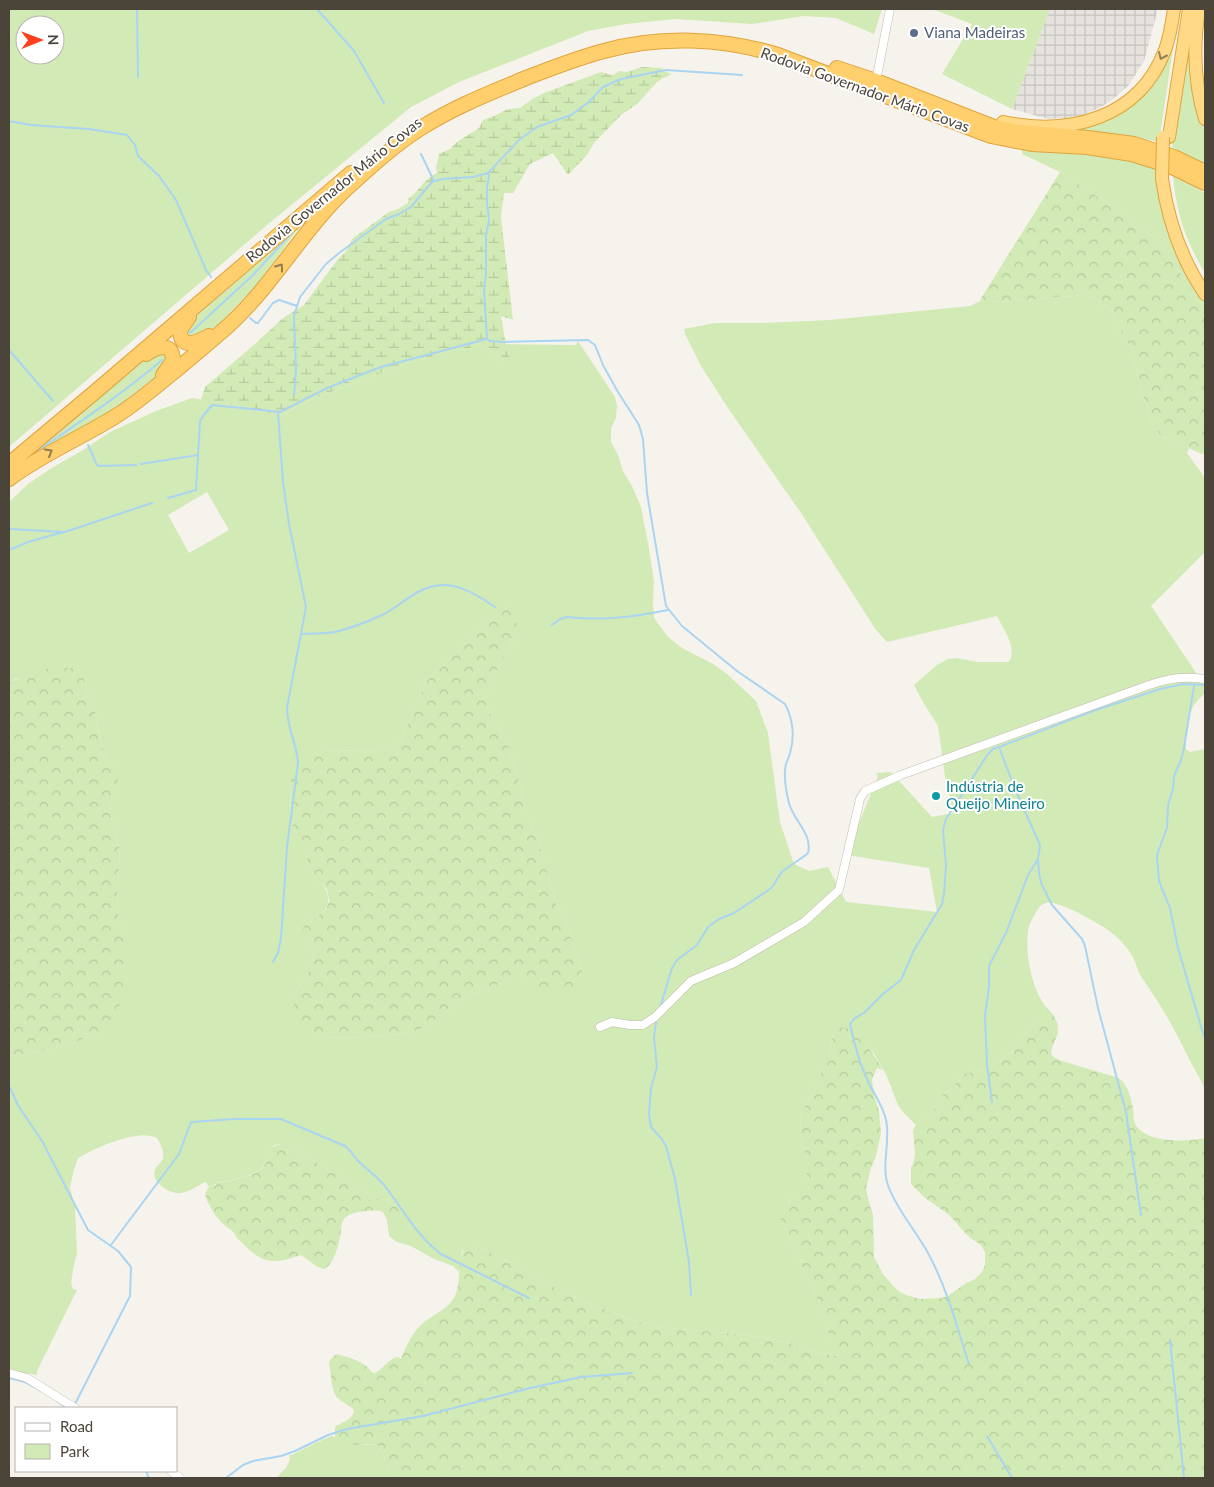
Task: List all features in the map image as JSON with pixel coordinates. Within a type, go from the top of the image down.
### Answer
[{"type":"highway","points":[[907,94],[977,116],[1019,125],[1058,127],[1089,122],[1122,106],[1148,81],[1165,49],[1174,9]]},
{"type":"highway","points":[[1182,9],[1166,137],[1168,213],[1186,261],[1205,294]]},
{"type":"highway","points":[[1166,137],[1189,9]]},
{"type":"highway","points":[[1198,9],[1195,59],[1197,87],[1205,119]]},
{"type":"highway","name":"Rodovia Governador Mário Covas","points":[[9,464],[225,279],[415,121],[495,81],[574,51],[619,39],[665,34],[714,34],[764,43],[876,81],[994,127],[1026,133],[1134,144],[1174,156],[1205,172]]},
{"type":"highway","name":"Rodovia Governador Mário Covas","points":[[9,479],[53,450],[117,415],[155,388],[192,357],[249,305],[274,276],[302,237],[329,206],[388,153],[421,128],[466,104],[555,67],[605,50],[647,42],[689,40],[762,50],[991,136],[1025,143],[1087,147],[1132,154],[1158,161],[1188,174],[1205,185]]},
{"type":"highway","points":[[1166,178],[1177,222],[1205,280]]},
{"type":"highway","points":[[225,279],[181,326],[180,334],[183,341],[194,344],[204,339],[249,305]]},
{"type":"highway","points":[[95,392],[157,348],[164,347],[170,350],[173,357],[172,364],[159,379],[117,415]]},
{"type":"street","points":[[876,81],[890,9]]},
{"type":"street","points":[[600,1026],[612,1022],[643,1025],[655,1017],[691,981],[734,963],[768,944],[804,922],[830,900],[839,890],[860,799],[865,791],[1149,685],[1172,678],[1192,677],[1205,679]]},
{"type":"street","points":[[9,1373],[27,1378],[73,1407]]},
{"type":"shaded area","points":[[1050,9],[1158,9],[1144,61],[1128,86],[1098,109],[1066,118],[1048,119],[1012,109]]},
{"type":"green space","points":[[9,9],[882,9],[874,34],[836,18],[804,16],[752,24],[675,19],[626,24],[588,31],[459,82],[411,107],[267,225],[9,447]]},
{"type":"green space","points":[[932,9],[1050,9],[1012,109],[942,74],[972,24]]},
{"type":"green space","points":[[1179,9],[1159,142],[1123,135],[1078,131],[1078,128],[1132,102]]},
{"type":"green space","points":[[1192,9],[1199,108],[1205,126],[1205,164],[1172,147]]},
{"type":"green space","points":[[642,67],[662,68],[664,71],[672,74],[658,81],[637,104],[621,115],[594,143],[587,155],[568,175],[553,153],[530,164],[513,193],[504,193],[501,217],[513,320],[501,316],[506,345],[498,345],[504,347],[510,353],[505,362],[491,349],[478,344],[468,349],[454,350],[396,367],[307,401],[284,414],[274,415],[229,404],[201,400],[205,387],[283,318],[304,305],[338,259],[347,250],[352,239],[389,212],[408,203],[408,199],[428,179],[437,173],[436,167],[439,154],[450,149],[457,142],[479,128],[483,120],[508,109],[520,108],[544,93],[601,72],[613,75],[619,71],[627,72]]},
{"type":"green space","points":[[1022,150],[1105,156],[1129,160],[1159,169],[1205,301],[1205,309],[1161,245],[1116,209],[1060,172],[1022,154]]},
{"type":"green space","points":[[1060,172],[1116,209],[1161,245],[1205,309],[1205,453],[1202,454],[1161,436],[1153,425],[1140,387],[1133,352],[1112,312],[1097,299],[1086,295],[999,302],[980,300]]},
{"type":"green space","points":[[1173,173],[1205,193],[1205,273],[1192,250],[1179,213]]},
{"type":"green space","points":[[312,215],[293,235],[264,277],[220,323],[203,335],[188,337],[186,327],[191,321],[261,255]]},
{"type":"green space","points":[[1086,295],[1097,299],[1112,312],[1133,352],[1140,387],[1153,425],[1161,436],[1189,448],[1187,453],[1205,478],[1205,552],[1151,606],[1203,683],[1205,693],[1192,710],[1187,727],[1186,749],[1190,752],[1205,749],[1205,1091],[1168,1018],[1140,975],[1133,957],[1124,944],[1114,934],[1087,918],[1059,905],[1046,903],[1040,907],[1030,923],[1027,941],[1031,972],[1037,992],[1047,1008],[1010,1054],[984,1070],[963,1074],[953,1087],[943,1095],[930,1116],[916,1125],[898,1105],[886,1074],[873,1052],[858,1037],[833,1032],[830,1059],[816,1083],[813,1094],[801,1113],[800,1137],[807,1159],[807,1176],[789,1202],[791,1241],[815,1293],[825,1318],[828,1332],[839,1356],[822,1354],[790,1343],[759,1337],[666,1328],[635,1321],[588,1303],[537,1279],[515,1264],[473,1245],[462,1251],[459,1272],[453,1266],[432,1258],[411,1246],[397,1242],[389,1236],[387,1220],[391,1217],[402,1217],[391,1202],[373,1197],[288,1146],[280,1144],[271,1148],[266,1161],[259,1170],[249,1175],[216,1183],[209,1187],[206,1182],[191,1190],[177,1193],[172,1192],[162,1187],[154,1175],[163,1157],[157,1138],[139,1136],[117,1140],[78,1158],[70,1188],[75,1207],[77,1253],[71,1283],[73,1289],[77,1290],[37,1371],[37,1375],[9,1373],[9,1053],[15,1056],[68,1045],[101,1032],[123,935],[119,921],[117,899],[120,850],[110,813],[111,799],[118,786],[114,766],[107,760],[100,740],[94,707],[87,693],[85,682],[18,678],[9,682],[9,502],[28,484],[110,432],[156,411],[192,398],[229,404],[274,415],[284,414],[307,401],[396,367],[454,350],[468,349],[478,344],[491,349],[505,362],[494,344],[576,345],[578,341],[615,397],[617,406],[616,418],[611,428],[611,442],[641,507],[654,581],[654,618],[668,637],[682,648],[713,664],[727,674],[756,701],[768,733],[780,822],[794,864],[809,871],[828,867],[846,902],[937,912],[929,868],[847,855],[878,776],[876,773],[891,772],[932,817],[953,813],[945,776],[938,726],[914,685],[937,665],[948,659],[957,658],[978,662],[1009,662],[1012,651],[1009,639],[997,616],[887,642],[876,630],[801,513],[728,408],[701,366],[684,329],[715,323],[830,320],[970,306],[982,300],[999,302]],"holes":[[[207,492],[229,530],[189,553],[168,515]],[[511,605],[516,633],[491,682],[487,693],[487,707],[495,724],[506,738],[529,822],[539,843],[556,904],[565,920],[581,966],[581,978],[531,984],[520,981],[507,981],[474,994],[437,1017],[430,1025],[409,1033],[367,1037],[316,1038],[294,995],[313,965],[314,948],[304,937],[309,920],[319,916],[324,911],[328,904],[328,895],[310,868],[306,853],[292,823],[291,776],[315,751],[397,750],[426,682],[492,619]]]},
{"type":"green space","points":[[164,354],[167,359],[159,374],[114,409],[14,467],[140,363],[153,356]]},
{"type":"green space","points":[[511,605],[517,616],[516,633],[491,682],[487,693],[487,707],[495,724],[506,738],[529,822],[539,843],[556,904],[565,920],[581,966],[582,978],[575,987],[547,992],[520,981],[507,981],[474,994],[437,1017],[430,1025],[409,1033],[367,1037],[316,1038],[301,1033],[294,1025],[294,995],[313,965],[314,948],[304,937],[303,928],[309,920],[326,910],[329,901],[327,889],[315,877],[309,867],[306,853],[298,842],[293,828],[291,776],[296,762],[305,753],[315,751],[397,750],[426,682],[492,619]]},
{"type":"green space","points":[[61,667],[81,672],[87,693],[94,707],[100,740],[107,760],[118,773],[118,786],[111,799],[110,813],[120,850],[117,899],[119,921],[123,935],[122,998],[116,1015],[101,1032],[68,1045],[15,1056],[9,1053],[9,682],[49,668]]},
{"type":"green space","points":[[1047,1008],[1058,1025],[1058,1034],[1051,1054],[1062,1061],[1119,1078],[1129,1092],[1134,1121],[1146,1134],[1165,1140],[1205,1138],[1205,1478],[390,1478],[383,1453],[377,1445],[351,1445],[335,1437],[335,1427],[352,1416],[354,1410],[334,1393],[330,1360],[336,1354],[352,1358],[375,1373],[392,1359],[398,1357],[401,1359],[417,1329],[447,1306],[454,1298],[457,1291],[461,1257],[467,1245],[473,1245],[515,1264],[537,1279],[588,1303],[635,1321],[666,1328],[759,1337],[790,1343],[822,1354],[838,1356],[815,1293],[796,1249],[783,1228],[781,1215],[807,1176],[807,1159],[800,1137],[801,1113],[813,1094],[816,1083],[830,1059],[833,1032],[840,1028],[853,1031],[865,1043],[883,1070],[877,1068],[872,1080],[879,1111],[881,1133],[866,1189],[873,1215],[874,1257],[883,1274],[900,1292],[920,1299],[948,1296],[975,1279],[982,1272],[985,1265],[985,1252],[981,1245],[969,1237],[949,1215],[924,1197],[911,1184],[911,1167],[915,1155],[913,1130],[916,1125],[930,1116],[943,1095],[953,1087],[963,1074],[984,1070],[1010,1054]]},
{"type":"green space","points":[[281,1144],[288,1146],[373,1197],[391,1202],[403,1211],[402,1217],[391,1217],[387,1220],[383,1212],[374,1210],[353,1213],[345,1218],[342,1222],[341,1235],[335,1254],[331,1263],[325,1269],[318,1267],[300,1255],[279,1261],[266,1260],[259,1257],[219,1220],[209,1205],[205,1193],[209,1187],[216,1185],[216,1183],[241,1178],[258,1171],[266,1163],[271,1148]]},
{"type":"green space","points":[[332,1436],[354,1443],[377,1445],[383,1453],[390,1478],[276,1478],[286,1468],[290,1459],[289,1455]]},
{"type":"waterway","points":[[137,9],[138,77]]},
{"type":"waterway","points":[[317,9],[354,51],[384,103]]},
{"type":"waterway","points":[[294,395],[296,370],[294,316],[300,297],[326,264],[386,219],[411,207],[432,182],[442,179],[473,177],[488,173],[520,139],[537,127],[571,115],[589,102],[603,87],[621,79],[666,70],[742,75]]},
{"type":"waterway","points":[[9,121],[127,135],[135,145],[138,156],[159,176],[176,200],[206,270],[211,277]]},
{"type":"waterway","points":[[421,154],[434,181]]},
{"type":"waterway","points":[[487,339],[484,290],[486,236],[489,220],[487,203],[488,173]]},
{"type":"waterway","points":[[190,333],[252,276],[292,233]]},
{"type":"waterway","points":[[250,318],[258,323],[273,303],[279,300],[297,306]]},
{"type":"waterway","points":[[168,498],[196,490],[200,421],[212,405],[280,412],[327,388],[381,367],[487,339],[502,342],[588,340],[595,345],[603,365],[639,425],[643,439],[647,493],[666,606],[682,626],[737,671],[785,704],[790,716],[793,734],[792,747],[785,769],[786,789],[791,809],[805,833],[809,846],[808,853],[782,872],[770,889],[734,913],[719,919],[708,927],[697,945],[677,960],[672,968],[660,1008]]},
{"type":"waterway","points":[[9,350],[53,401]]},
{"type":"waterway","points":[[30,456],[114,398],[162,360]]},
{"type":"waterway","points":[[273,962],[278,953],[281,938],[287,847],[298,763],[287,716],[287,708],[306,607],[289,524],[283,482],[278,413]]},
{"type":"waterway","points":[[88,445],[97,465],[136,465]]},
{"type":"waterway","points":[[141,464],[198,455]]},
{"type":"waterway","points":[[9,550],[28,542],[152,503]]},
{"type":"waterway","points":[[9,527],[11,529],[63,532]]},
{"type":"waterway","points":[[301,634],[331,633],[353,627],[387,613],[418,592],[439,585],[458,587],[476,595],[495,607]]},
{"type":"waterway","points":[[552,625],[560,619],[567,617],[618,618],[668,610]]},
{"type":"waterway","points":[[969,1364],[935,1266],[897,1205],[886,1180],[886,1120],[883,1109],[869,1084],[862,1066],[850,1024],[901,980],[914,950],[942,904],[946,865],[943,830],[946,819],[993,749],[1093,711],[1160,689],[1183,684],[1205,685]]},
{"type":"waterway","points":[[1194,686],[1184,748],[1174,776],[1173,789],[1168,805],[1167,828],[1157,857],[1159,881],[1170,908],[1178,948],[1205,1038]]},
{"type":"waterway","points":[[999,747],[1040,845],[1038,859],[1042,885],[1052,905],[1082,939],[1085,946],[1098,1008],[1126,1112],[1141,1215]]},
{"type":"waterway","points":[[992,1102],[987,1065],[985,1016],[989,986],[989,966],[1006,933],[1028,875],[1038,859]]},
{"type":"waterway","points":[[656,1022],[654,1038],[657,1067],[651,1088],[649,1114],[651,1127],[666,1146],[675,1179],[689,1262],[691,1295]]},
{"type":"waterway","points":[[9,1086],[19,1107],[42,1141],[88,1230],[118,1251],[131,1267],[130,1296],[75,1404]]},
{"type":"waterway","points":[[111,1245],[179,1154],[191,1122],[234,1119],[281,1119],[345,1146],[384,1185],[424,1239],[441,1254],[529,1298]]},
{"type":"waterway","points":[[1170,1340],[1184,1478]]},
{"type":"waterway","points":[[226,1478],[243,1465],[253,1461],[281,1456],[328,1435],[347,1429],[423,1416],[526,1389],[581,1377],[632,1373]]},
{"type":"waterway","points":[[9,1378],[25,1382],[40,1390]]},
{"type":"waterway","points":[[57,1401],[66,1407]]},
{"type":"waterway","points":[[987,1436],[1012,1478]]},
{"type":"waterway","points":[[146,1472],[149,1478]]},
{"type":"place","name":"Viana Madeiras","points":[[914,33]]},
{"type":"place","name":"Indústria de Queijo Mineiro","points":[[936,796]]}]
